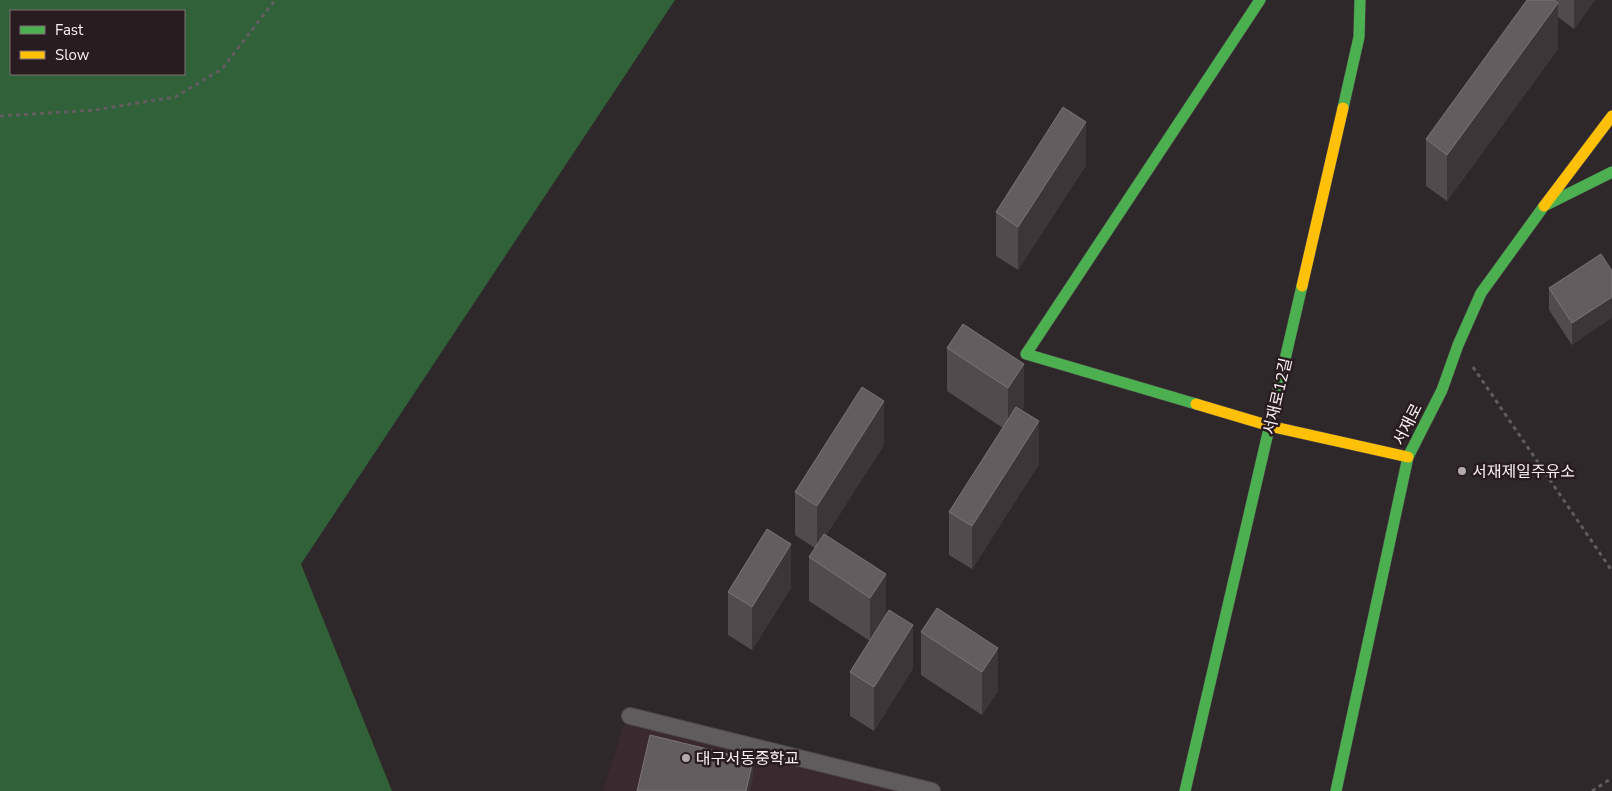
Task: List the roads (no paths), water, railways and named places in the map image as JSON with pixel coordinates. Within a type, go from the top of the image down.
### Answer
[{"type":"street","points":[[1260,0],[1026,354],[1270,426],[1408,457]]},
{"type":"street","name":"서재로12길","points":[[1185,791],[1359,37],[1360,0]]},
{"type":"street","name":"서재로","points":[[1336,791],[1408,457],[1442,390],[1458,345],[1482,293],[1542,207],[1612,116]]},
{"type":"street","points":[[1542,207],[1612,172]]},
{"type":"street","points":[[630,716],[932,791]]},
{"type":"place","name":"서재제일주유소","points":[[1462,471]]},
{"type":"place","name":"대구서동중학교","points":[[686,758]]}]
